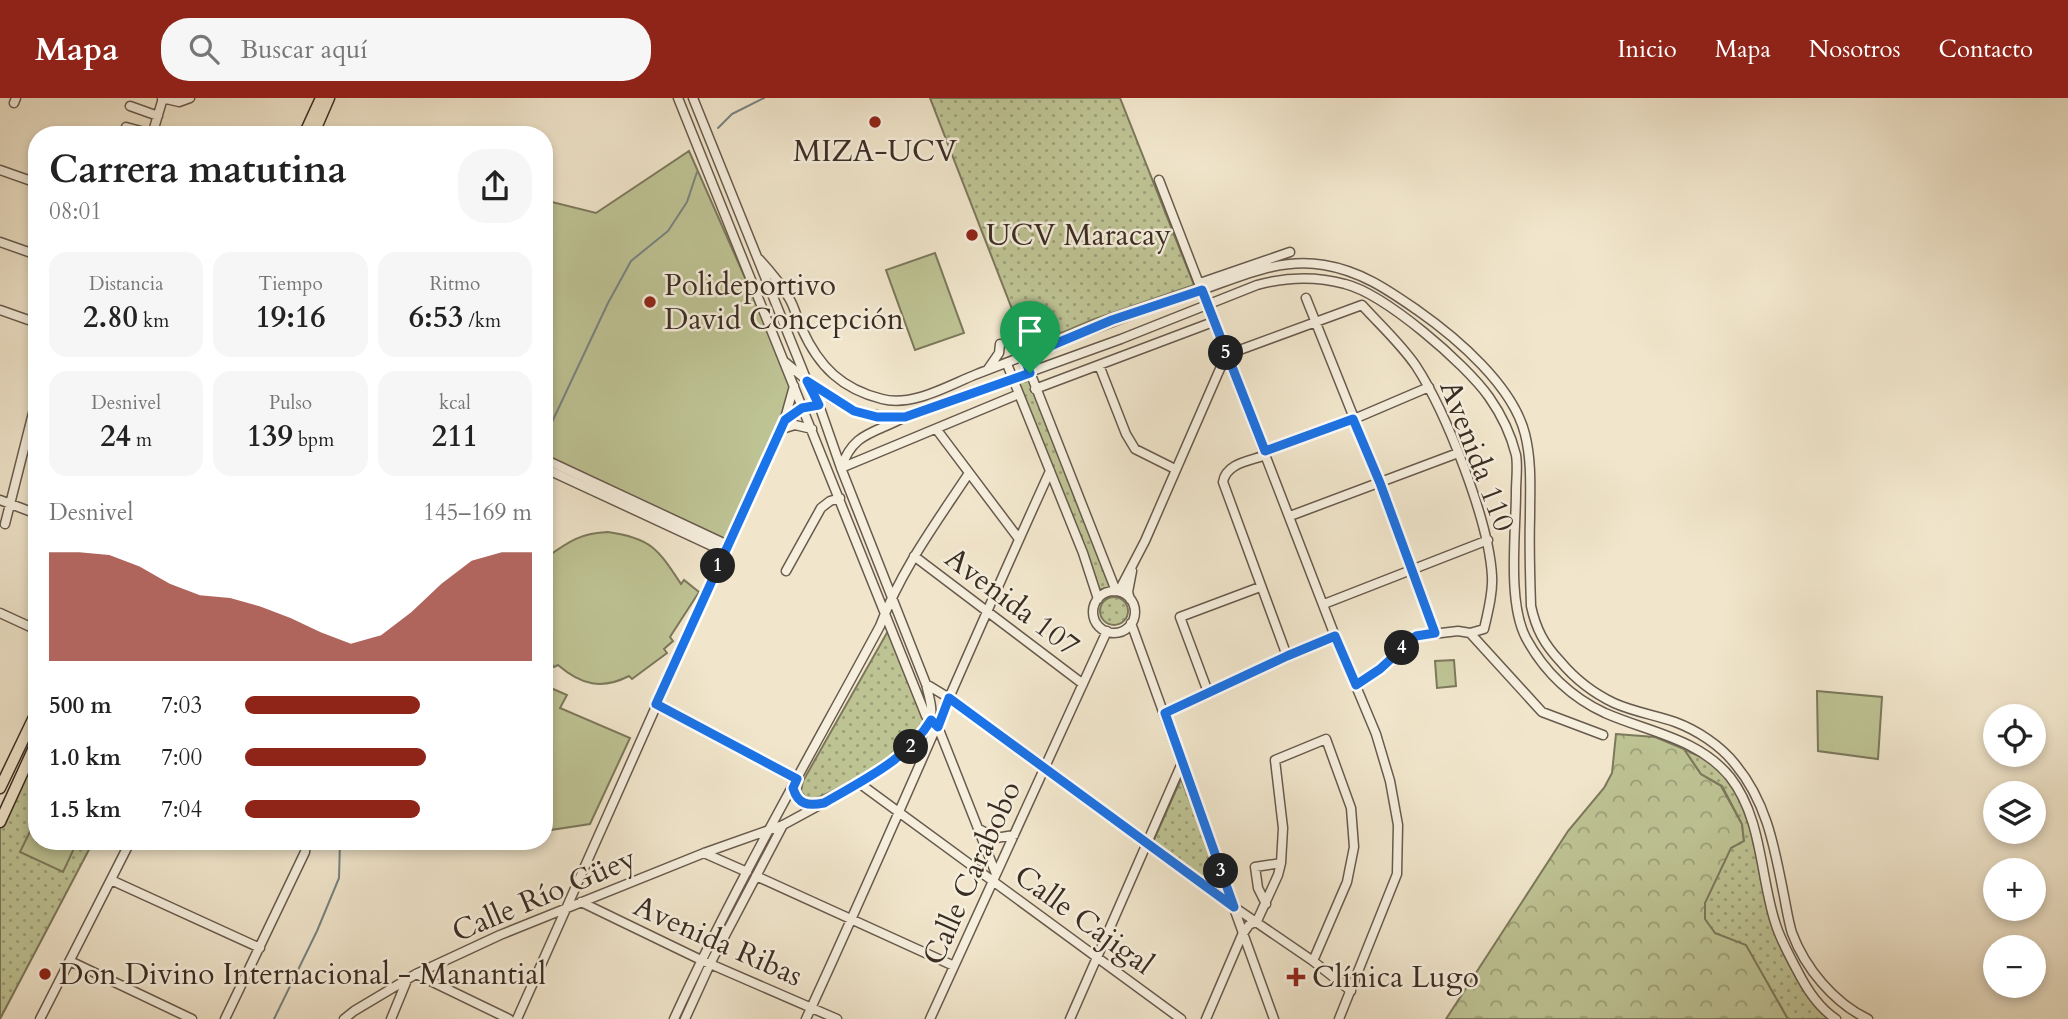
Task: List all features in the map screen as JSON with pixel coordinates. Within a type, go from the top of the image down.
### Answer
[{"type":"main road","points":[[308,126],[321,98]]},
{"type":"main road","points":[[317,126],[330,98]]},
{"type":"main road","points":[[0,788],[28,730]]},
{"type":"main road","points":[[0,822],[28,761]]},
{"type":"street","points":[[155,126],[163,98],[179,102],[190,98]]},
{"type":"street","points":[[678,98],[926,716],[938,727],[980,830],[994,877]]},
{"type":"street","points":[[693,98],[819,405],[892,595],[926,684],[931,720]]},
{"type":"street","points":[[130,106],[158,116]]},
{"type":"street","points":[[0,170],[28,180]]},
{"type":"street","points":[[1159,180],[1335,636],[1376,734],[1390,781],[1399,849],[1397,874],[1339,1019]]},
{"type":"street","points":[[0,242],[28,252]]},
{"type":"street","points":[[759,259],[790,299],[802,330],[832,375],[855,390],[886,400],[918,398],[1290,252]]},
{"type":"street","points":[[1201,286],[1276,265],[1305,263],[1350,270],[1376,282],[1422,313],[1458,342],[1487,371],[1509,400],[1524,431],[1530,459],[1531,606],[1535,624],[1545,644],[1570,673],[1593,692],[1617,704],[1681,725],[1712,742],[1734,762],[1754,789],[1765,816],[1792,932],[1802,953],[1820,980],[1857,1014],[1868,1019]]},
{"type":"street","points":[[841,468],[847,450],[858,439],[905,417],[1030,373],[1257,285],[1278,279],[1319,280],[1347,285],[1376,298],[1473,377],[1502,419],[1516,457],[1515,596],[1524,634],[1541,664],[1570,692],[1588,704],[1685,742],[1711,758],[1729,777],[1746,801],[1775,924],[1783,943],[1805,987],[1836,1019]]},
{"type":"street","points":[[1306,298],[1380,483],[1435,633]]},
{"type":"street","name":"Avenida 110","points":[[1317,324],[1362,306],[1414,363],[1429,387],[1458,453],[1488,540],[1492,578],[1488,612],[1484,629],[1470,633]]},
{"type":"street","points":[[0,310],[28,320]]},
{"type":"street","points":[[1035,389],[1213,322]]},
{"type":"street","points":[[1118,592],[1133,565],[1226,355],[1317,324]]},
{"type":"street","points":[[1014,333],[1022,344],[1046,349]]},
{"type":"street","points":[[987,370],[999,353],[1000,344]]},
{"type":"street","points":[[1024,357],[1118,592]]},
{"type":"street","points":[[785,362],[807,381],[854,411],[877,417],[905,417]]},
{"type":"street","points":[[1007,364],[1051,471],[1098,599]]},
{"type":"street","points":[[1099,365],[1126,434],[1135,449],[1175,469]]},
{"type":"street","points":[[517,1019],[726,548],[782,429],[794,386]]},
{"type":"street","points":[[1287,656],[1223,482],[1224,474],[1229,468],[1429,387]]},
{"type":"street","points":[[841,468],[1019,394]]},
{"type":"street","points":[[785,420],[802,408],[819,405]]},
{"type":"street","points":[[782,429],[795,425],[812,429]]},
{"type":"street","points":[[937,429],[1019,539]]},
{"type":"street","points":[[5,524],[28,431]]},
{"type":"street","points":[[1290,516],[1458,453]]},
{"type":"street","points":[[553,466],[726,548]]},
{"type":"street","points":[[806,1019],[938,727],[986,610],[1051,471]]},
{"type":"street","points":[[674,1019],[701,960],[874,638],[892,595],[914,556],[969,473]]},
{"type":"street","points":[[786,571],[821,508],[840,498]]},
{"type":"street","points":[[0,499],[28,510]]},
{"type":"street","points":[[1324,604],[1488,540]]},
{"type":"street","name":"Avenida 107","points":[[914,556],[1083,684]]},
{"type":"street","points":[[1133,565],[1128,592],[1134,608],[1131,623],[1274,1019]]},
{"type":"street","points":[[1208,692],[1180,617],[1260,587]]},
{"type":"street","points":[[1130,599],[1118,592],[1106,593],[1094,604],[1094,617],[1101,628],[1107,631],[1120,631],[1131,623]]},
{"type":"street","points":[[0,613],[28,626]]},
{"type":"street","name":"Calle Carabobo","points":[[930,1019],[1107,631]]},
{"type":"street","points":[[1356,685],[1380,669],[1416,636],[1470,633],[1542,712],[1603,735]]},
{"type":"street","points":[[1165,713],[1335,636]]},
{"type":"street","points":[[926,684],[949,698],[1351,991]]},
{"type":"street","points":[[656,704],[795,783]]},
{"type":"street","name":"Calle Río Güey","points":[[344,1019],[416,974],[500,935],[705,853],[783,825],[859,783],[911,748],[931,720]]},
{"type":"street","points":[[1206,1019],[1242,935],[1249,925],[1257,921],[1278,875],[1283,828],[1275,760],[1328,739],[1353,818],[1354,847],[1347,882],[1313,961]]},
{"type":"street","points":[[1070,1019],[1182,763]]},
{"type":"street","points":[[795,783],[796,797],[803,804],[811,806],[824,803]]},
{"type":"street","name":"Calle Cajigal","points":[[859,783],[994,877],[1181,1019]]},
{"type":"street","points":[[685,1019],[710,964],[783,825]]},
{"type":"street","points":[[980,830],[996,838],[1013,835]]},
{"type":"street","points":[[40,1019],[126,850]]},
{"type":"street","points":[[225,1019],[305,850]]},
{"type":"street","points":[[705,853],[747,873]]},
{"type":"street","points":[[1266,904],[1254,869],[1258,865],[1281,863]]},
{"type":"street","points":[[756,876],[954,966]]},
{"type":"street","points":[[111,880],[260,948]]},
{"type":"street","name":"Avenida Ribas","points":[[582,902],[701,960],[837,1019]]},
{"type":"street","points":[[70,961],[191,1019]]},
{"type":"street","points":[[416,974],[509,1019]]},
{"type":"street","points":[[391,1019],[407,980]]},
{"type":"green space","points":[[930,98],[1120,98],[1194,285],[1092,320],[1043,341],[1029,337],[1019,327]]},
{"type":"green space","name":"Polideportivo David Concepción","points":[[689,151],[795,391],[724,549],[553,462],[553,202],[596,213]]},
{"type":"green space","points":[[935,253],[964,333],[915,350],[886,270]]},
{"type":"green space","points":[[1028,376],[1110,587],[1099,590],[1016,381]]},
{"type":"green space","points":[[608,532],[644,542],[659,554],[681,584],[684,580],[699,592],[670,637],[673,641],[664,649],[667,653],[632,679],[629,676],[601,684],[583,681],[558,665],[553,666],[553,553],[581,537]]},
{"type":"green space","points":[[1114,597],[1124,601],[1128,611],[1124,621],[1114,625],[1104,621],[1100,611],[1104,601]]},
{"type":"green space","points":[[888,631],[924,720],[921,728],[913,738],[866,772],[830,792],[807,799],[801,791],[803,781]]},
{"type":"green space","points":[[1454,660],[1456,686],[1437,688],[1435,661]]},
{"type":"green space","points":[[553,689],[567,695],[560,708],[630,738],[590,824],[553,830]]},
{"type":"green space","points":[[1817,691],[1882,697],[1878,759],[1818,751]]},
{"type":"green space","points":[[1616,734],[1655,737],[1684,749],[1701,774],[1721,786],[1742,824],[1744,841],[1715,933],[1746,944],[1788,1019],[1446,1019],[1568,831],[1604,788],[1612,773]]},
{"type":"green space","points":[[1684,749],[1709,761],[1729,777],[1746,801],[1775,924],[1805,987],[1836,1019],[1788,1019],[1746,945],[1715,933],[1705,919],[1705,903],[1731,848],[1744,841],[1742,824],[1722,786],[1701,774]]},
{"type":"green space","points":[[28,771],[28,850],[89,850],[0,1019],[0,829]]},
{"type":"green space","points":[[1181,779],[1228,898],[1153,842]]},
{"type":"green space","points":[[28,836],[28,850],[73,850],[63,872],[20,852]]},
{"type":"waterway","points":[[718,128],[732,114],[764,98]]},
{"type":"waterway","points":[[553,420],[608,303],[631,261],[668,231],[687,202],[697,172]]},
{"type":"waterway","points":[[274,1019],[317,931],[339,878],[340,850]]},
{"type":"place","name":"MIZA-UCV","points":[[875,122]]},
{"type":"place","name":"UCV Maracay","points":[[972,235]]},
{"type":"place","name":"Polideportivo David Concepción","points":[[650,302]]},
{"type":"place","name":"Don Divino Internacional - Manantial","points":[[45,974]]},
{"type":"place","name":"Clínica Lugo","points":[[1296,977]]},
{"type":"route","points":[[1202,290],[1265,451],[1353,419],[1380,483],[1435,633],[1416,636],[1380,669],[1356,685],[1335,636],[1165,713],[1234,907],[949,698],[938,727],[931,720],[911,748],[898,758],[824,803],[811,806],[803,804],[796,797],[793,788],[797,779],[656,704],[785,420],[802,408],[819,405],[807,381],[854,411],[877,417],[905,417],[1030,373],[1024,357],[1112,320],[1202,290]]}]
